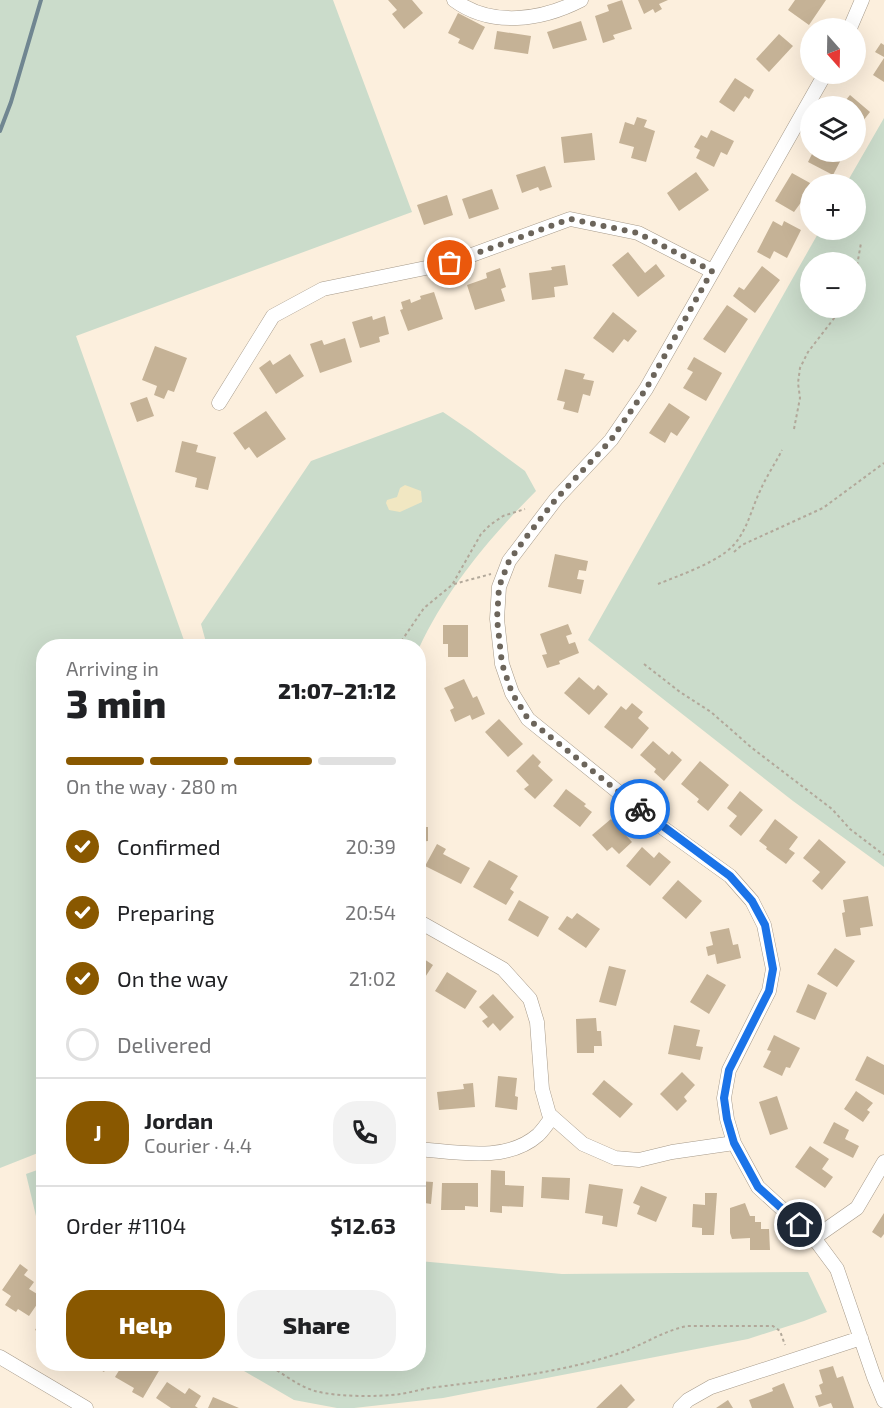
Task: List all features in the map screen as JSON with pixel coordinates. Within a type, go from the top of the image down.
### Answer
[{"type":"street","points":[[454,0],[477,12],[513,19],[549,13],[581,0]]},
{"type":"street","points":[[854,18],[862,0]]},
{"type":"street","points":[[819,84],[646,389],[611,440],[556,499],[509,561],[499,587],[497,619],[502,664],[512,693],[528,719],[659,825],[730,876],[752,901],[765,925],[773,969],[769,991],[729,1070],[724,1098],[727,1119],[734,1143],[758,1187],[814,1238],[837,1269],[884,1401]]},
{"type":"street","points":[[219,403],[273,316],[323,289],[450,263],[570,219],[638,233],[712,271]]},
{"type":"street","points":[[426,926],[503,969],[530,999],[537,1022],[542,1089],[549,1114],[583,1144],[615,1158],[639,1160],[672,1152],[734,1143]]},
{"type":"street","points":[[426,1150],[490,1154],[510,1150],[537,1136],[552,1117]]},
{"type":"street","points":[[814,1238],[857,1208],[884,1162]]},
{"type":"street","points":[[680,1408],[688,1400],[711,1387],[861,1338]]},
{"type":"street","points":[[0,1357],[86,1408]]},
{"type":"path","points":[[859,252],[861,243]]},
{"type":"path","points":[[795,429],[800,398],[798,383],[800,368],[808,352],[834,318]]},
{"type":"path","points":[[658,584],[726,552],[739,539],[752,515],[762,487],[782,450]]},
{"type":"path","points":[[734,552],[750,542],[824,508],[884,463]]},
{"type":"path","points":[[403,639],[424,608],[453,584],[473,546],[490,525],[503,516],[525,509]]},
{"type":"path","points":[[453,584],[491,574]]},
{"type":"path","points":[[644,664],[711,712],[752,748],[832,809],[850,829],[884,855]]},
{"type":"path","points":[[278,1371],[314,1391],[340,1394],[400,1394],[542,1374],[621,1353],[674,1329],[687,1326],[773,1326],[780,1331],[785,1345]]},
{"type":"green space","points":[[0,0],[333,0],[412,212],[76,336],[184,639],[36,639],[36,1154],[0,1168]]},
{"type":"green space","points":[[884,118],[884,867],[793,801],[588,640],[800,265],[800,318],[866,318],[866,252],[808,252],[814,240],[866,240],[866,174],[852,174],[859,162],[866,162],[866,149]]},
{"type":"green space","points":[[443,412],[525,471],[536,491],[470,565],[442,605],[424,639],[205,639],[201,624],[311,461]]},
{"type":"green space","points":[[36,1171],[36,1216],[26,1174]]},
{"type":"green space","points":[[426,1262],[562,1274],[808,1272],[827,1312],[748,1339],[443,1398],[354,1408],[337,1408],[294,1400],[244,1371],[426,1371]]},
{"type":"sand","points":[[405,485],[421,491],[422,502],[400,512],[389,510],[387,500],[397,497],[400,488]]},
{"type":"building","points":[[388,0],[412,0],[423,13],[404,29],[392,14],[397,10]]},
{"type":"building","points":[[622,0],[632,29],[613,35],[615,39],[603,43],[595,16],[609,11],[607,5]]},
{"type":"building","points":[[638,0],[668,0],[659,4],[662,9],[655,13],[653,9],[644,14]]},
{"type":"building","points":[[795,0],[826,0],[814,18],[800,19],[788,10]]},
{"type":"building","points":[[458,13],[485,27],[473,50],[458,43],[460,39],[448,33]]},
{"type":"building","points":[[581,21],[587,40],[553,49],[547,32]]},
{"type":"building","points":[[497,31],[531,36],[528,54],[494,49]]},
{"type":"building","points":[[779,34],[793,46],[769,72],[756,59]]},
{"type":"building","points":[[881,43],[884,45],[884,57],[875,52]]},
{"type":"building","points":[[884,58],[884,82],[873,75]]},
{"type":"building","points":[[735,78],[754,90],[749,99],[745,96],[734,112],[719,102]]},
{"type":"building","points":[[637,117],[647,120],[644,127],[655,131],[646,162],[631,158],[634,147],[619,143],[625,122],[634,125]]},
{"type":"building","points":[[711,130],[734,141],[727,155],[721,152],[714,167],[696,158],[700,150],[694,147],[701,135],[707,138]]},
{"type":"building","points":[[592,133],[595,160],[564,163],[561,137]]},
{"type":"building","points":[[808,162],[840,162],[834,174]]},
{"type":"building","points":[[545,166],[552,187],[540,191],[538,187],[522,193],[516,175]]},
{"type":"building","points":[[696,172],[709,190],[679,211],[667,193]]},
{"type":"building","points":[[792,173],[800,177],[800,204],[794,212],[775,201]]},
{"type":"building","points":[[492,189],[499,209],[469,219],[462,199]]},
{"type":"building","points":[[447,195],[453,215],[424,225],[417,205]]},
{"type":"building","points":[[773,221],[782,226],[784,221],[800,229],[787,258],[774,251],[770,259],[757,252]]},
{"type":"building","points":[[628,252],[645,273],[656,264],[665,276],[638,297],[612,265]]},
{"type":"building","points":[[565,265],[568,285],[554,287],[555,297],[532,300],[529,273],[552,270],[551,267]]},
{"type":"building","points":[[762,266],[780,280],[755,313],[733,296],[739,287],[744,290]]},
{"type":"building","points":[[500,268],[506,287],[501,289],[505,301],[475,310],[467,285],[487,278],[486,273]]},
{"type":"building","points":[[434,292],[443,319],[408,331],[400,310],[403,309],[401,302],[410,299],[411,303],[421,299],[420,296]]},
{"type":"building","points":[[727,305],[748,319],[725,353],[703,339]]},
{"type":"building","points":[[613,312],[637,331],[628,342],[624,339],[613,353],[593,338]]},
{"type":"building","points":[[372,316],[373,320],[385,316],[389,334],[379,337],[380,342],[360,348],[352,322]]},
{"type":"building","points":[[345,338],[352,362],[320,373],[310,344],[322,340],[324,345]]},
{"type":"building","points":[[155,346],[187,358],[174,392],[168,390],[164,399],[154,395],[157,386],[142,380]]},
{"type":"building","points":[[290,354],[304,376],[276,394],[259,368],[270,360],[273,365]]},
{"type":"building","points":[[694,357],[722,373],[706,401],[683,388],[693,372],[687,369]]},
{"type":"building","points":[[565,369],[585,374],[583,379],[594,381],[590,396],[583,394],[578,413],[563,409],[565,402],[557,400]]},
{"type":"building","points":[[147,397],[154,416],[137,422],[130,403]]},
{"type":"building","points":[[669,403],[690,417],[677,436],[671,432],[665,443],[649,433]]},
{"type":"building","points":[[266,411],[286,439],[257,458],[249,447],[245,450],[233,433]]},
{"type":"building","points":[[182,441],[198,445],[196,452],[216,457],[208,490],[195,487],[197,478],[175,472]]},
{"type":"building","points":[[555,554],[588,561],[586,571],[579,570],[577,579],[584,580],[581,594],[548,587]]},
{"type":"building","points":[[568,624],[572,634],[566,636],[569,644],[575,642],[579,653],[559,661],[560,664],[547,668],[542,655],[547,654],[540,634]]},
{"type":"building","points":[[443,625],[468,625],[468,657],[448,657],[448,644],[443,644]]},
{"type":"building","points":[[579,677],[594,690],[598,685],[608,694],[589,715],[564,693]]},
{"type":"building","points":[[464,679],[473,698],[477,696],[485,714],[472,720],[470,715],[455,722],[450,710],[454,708],[444,688]]},
{"type":"building","points":[[632,703],[643,712],[638,718],[649,728],[632,749],[604,727],[621,706],[626,710]]},
{"type":"building","points":[[499,719],[523,744],[508,757],[485,732]]},
{"type":"building","points":[[653,741],[669,755],[672,751],[682,760],[664,781],[654,772],[656,769],[640,755]]},
{"type":"building","points":[[533,754],[541,762],[538,766],[553,780],[535,799],[524,789],[529,785],[516,771]]},
{"type":"building","points":[[700,761],[729,785],[708,811],[697,802],[699,799],[681,784]]},
{"type":"building","points":[[566,789],[586,804],[584,806],[592,812],[580,827],[553,806]]},
{"type":"building","points":[[740,791],[763,810],[741,836],[729,826],[737,816],[727,808]]},
{"type":"building","points":[[611,819],[632,842],[619,854],[612,847],[607,851],[592,835]]},
{"type":"building","points":[[775,819],[798,837],[789,849],[795,853],[786,864],[759,841]]},
{"type":"building","points":[[426,827],[428,827],[428,841],[426,841]]},
{"type":"building","points":[[819,839],[846,862],[822,890],[812,881],[820,872],[803,858]]},
{"type":"building","points":[[437,844],[446,849],[443,854],[470,868],[461,884],[426,866]]},
{"type":"building","points":[[642,847],[654,858],[659,852],[671,862],[650,886],[626,866]]},
{"type":"building","points":[[489,860],[518,876],[510,889],[514,892],[506,905],[473,887]]},
{"type":"building","points":[[678,880],[702,901],[686,919],[662,898]]},
{"type":"building","points":[[868,896],[873,926],[860,928],[861,935],[846,937],[842,913],[845,912],[843,900]]},
{"type":"building","points":[[519,900],[549,917],[538,937],[508,920]]},
{"type":"building","points":[[577,913],[600,929],[586,948],[558,929],[567,916],[572,919]]},
{"type":"building","points":[[729,928],[733,945],[738,944],[741,958],[717,964],[715,954],[708,956],[706,947],[713,945],[710,932]]},
{"type":"building","points":[[835,948],[855,961],[837,987],[817,974]]},
{"type":"building","points":[[426,960],[433,965],[426,976]]},
{"type":"building","points":[[609,966],[626,970],[616,1006],[599,1002]]},
{"type":"building","points":[[447,972],[477,991],[465,1009],[435,991]]},
{"type":"building","points":[[707,974],[726,985],[709,1014],[690,1002]]},
{"type":"building","points":[[808,984],[827,993],[815,1020],[796,1012]]},
{"type":"building","points":[[493,994],[514,1017],[500,1031],[493,1023],[488,1028],[482,1021],[488,1017],[479,1007]]},
{"type":"building","points":[[596,1018],[597,1031],[601,1031],[602,1046],[594,1046],[594,1053],[577,1053],[576,1019]]},
{"type":"building","points":[[674,1025],[700,1030],[696,1046],[703,1047],[700,1060],[668,1054]]},
{"type":"building","points":[[774,1035],[800,1048],[790,1068],[786,1067],[782,1076],[763,1067],[771,1051],[767,1050]]},
{"type":"building","points":[[867,1056],[884,1065],[884,1095],[855,1080]]},
{"type":"building","points":[[682,1072],[695,1085],[684,1097],[687,1101],[677,1111],[660,1094]]},
{"type":"building","points":[[498,1076],[517,1078],[515,1096],[518,1097],[517,1110],[495,1107]]},
{"type":"building","points":[[604,1080],[633,1104],[620,1118],[592,1094]]},
{"type":"building","points":[[473,1083],[475,1107],[439,1110],[437,1092],[464,1089],[463,1084]]},
{"type":"building","points":[[856,1091],[873,1103],[867,1110],[870,1112],[863,1122],[844,1109]]},
{"type":"building","points":[[777,1096],[788,1129],[770,1135],[759,1102]]},
{"type":"building","points":[[834,1122],[849,1130],[845,1139],[859,1146],[853,1158],[823,1143]]},
{"type":"building","points":[[810,1146],[829,1159],[822,1169],[833,1177],[825,1188],[795,1167]]},
{"type":"building","points":[[491,1170],[505,1171],[505,1185],[524,1186],[523,1207],[502,1206],[502,1213],[490,1212]]},
{"type":"building","points":[[542,1177],[570,1178],[569,1200],[541,1198]]},
{"type":"building","points":[[426,1182],[433,1182],[431,1204],[426,1203]]},
{"type":"building","points":[[442,1183],[478,1183],[478,1207],[465,1206],[465,1210],[441,1210]]},
{"type":"building","points":[[589,1184],[623,1189],[617,1227],[602,1224],[603,1216],[585,1213]]},
{"type":"building","points":[[641,1186],[667,1197],[656,1222],[637,1214],[640,1206],[633,1203]]},
{"type":"building","points":[[705,1193],[717,1193],[714,1235],[702,1235],[702,1228],[692,1227],[693,1204],[705,1205]]},
{"type":"building","points":[[745,1203],[750,1216],[755,1216],[755,1222],[761,1222],[761,1229],[769,1229],[770,1250],[750,1250],[750,1238],[732,1239],[730,1208]]},
{"type":"building","points":[[884,1213],[884,1234],[881,1238],[872,1232]]},
{"type":"building","points":[[20,1264],[28,1270],[24,1275],[34,1282],[29,1289],[36,1293],[36,1306],[29,1316],[5,1305],[11,1296],[2,1290]]},
{"type":"building","points":[[833,1366],[837,1378],[843,1376],[854,1408],[833,1408],[831,1403],[819,1407],[815,1396],[822,1394],[819,1385],[823,1383],[819,1370]]},
{"type":"building","points":[[119,1371],[159,1371],[143,1398],[132,1392],[134,1388],[115,1377]]},
{"type":"building","points":[[167,1382],[185,1394],[189,1388],[201,1396],[195,1406],[198,1408],[171,1408],[156,1398]]},
{"type":"building","points":[[784,1383],[794,1408],[752,1408],[749,1400],[773,1391],[772,1388]]},
{"type":"building","points":[[621,1384],[635,1400],[627,1408],[596,1408]]},
{"type":"building","points":[[213,1397],[239,1408],[208,1408]]},
{"type":"building","points":[[728,1400],[733,1408],[716,1408]]},
{"type":"waterway","points":[[0,131],[11,102],[41,0]]},
{"type":"way so far","points":[[450,263],[570,219],[638,233],[712,271],[646,389],[611,440],[556,499],[524,540],[509,561],[499,587],[497,619],[502,664],[512,693],[528,719],[640,809]]},
{"type":"route","points":[[640,809],[730,876],[752,901],[765,925],[773,969],[769,991],[729,1070],[724,1098],[734,1143],[758,1187],[800,1225]]}]
